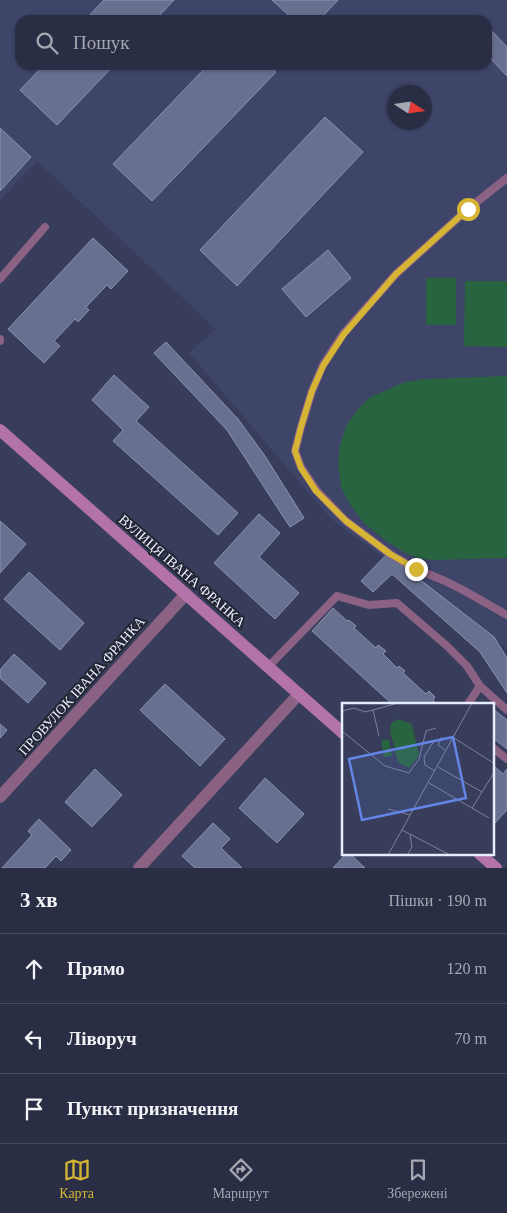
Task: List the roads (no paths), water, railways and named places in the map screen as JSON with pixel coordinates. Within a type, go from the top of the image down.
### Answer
[{"type":"main road","name":"ВУЛИЦЯ ІВАНА ФРАНКА","points":[[0,430],[342,732]]},
{"type":"main road","points":[[482,856],[496,868]]},
{"type":"street","name":"ПРОВУЛОК ІВАНА ФРАНКА","points":[[0,797],[186,594]]},
{"type":"street","points":[[140,868],[299,694]]},
{"type":"lane","points":[[507,178],[468,209],[396,274],[344,334],[323,366],[312,391],[295,451],[301,468],[316,491],[346,521],[390,554],[507,614]]},
{"type":"lane","points":[[0,279],[45,227]]},
{"type":"lane","points":[[268,667],[337,596],[368,605],[397,603],[447,646],[467,666],[480,686],[507,710]]},
{"type":"lane","points":[[469,703],[480,686]]},
{"type":"lane","points":[[494,749],[507,759]]}]
